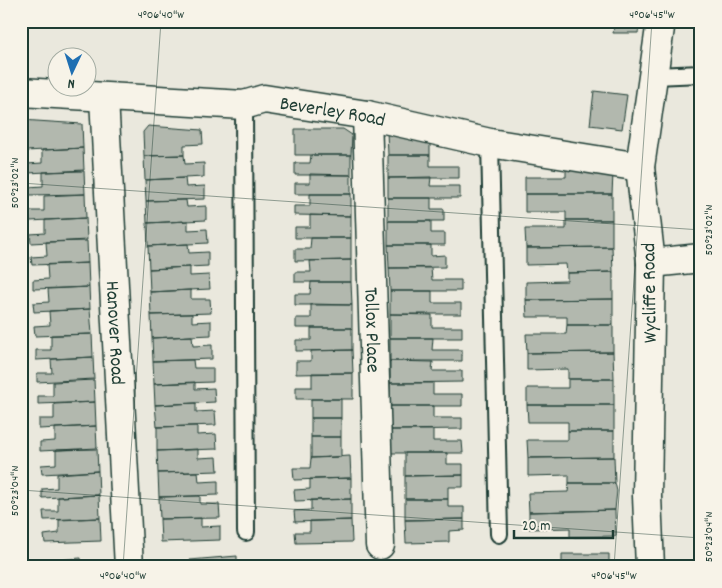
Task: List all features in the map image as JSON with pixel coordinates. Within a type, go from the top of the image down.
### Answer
[{"type":"street","name":"Wycliffe Road","points":[[650,567],[647,496],[651,263],[640,167],[661,21]]},
{"type":"street","name":"Beverley Road","points":[[21,92],[244,105],[264,99],[367,115],[490,143],[640,167]]},
{"type":"street","name":"Hanover Road","points":[[104,98],[129,567]]},
{"type":"street","name":"Tollox Place","points":[[367,115],[380,545]]},
{"type":"street","points":[[651,263],[701,258]]},
{"type":"lane","points":[[654,76],[701,74]]},
{"type":"lane","points":[[244,105],[246,532]]},
{"type":"lane","points":[[490,143],[499,534]]},
{"type":"building","points":[[615,21],[640,21],[638,33],[613,33]]},
{"type":"building","points":[[594,91],[627,95],[622,129],[590,125]]},
{"type":"building","points":[[21,120],[82,124],[83,148],[26,151],[26,141],[21,142]]},
{"type":"building","points":[[148,126],[202,130],[203,144],[184,145],[184,155],[144,156],[143,132]]},
{"type":"building","points":[[295,129],[343,129],[352,135],[351,155],[295,155]]},
{"type":"building","points":[[387,131],[430,143],[430,155],[388,155]]},
{"type":"building","points":[[83,148],[84,170],[28,173],[27,164],[42,163],[42,150]]},
{"type":"building","points":[[184,155],[185,164],[204,163],[204,177],[145,180],[144,156]]},
{"type":"building","points":[[311,155],[351,155],[351,175],[295,175],[295,163],[310,163]]},
{"type":"building","points":[[388,155],[430,155],[430,166],[459,166],[459,178],[388,178]]},
{"type":"building","points":[[566,164],[613,174],[612,194],[525,194],[525,177],[566,177]]},
{"type":"building","points":[[84,171],[85,194],[29,195],[28,187],[43,186],[43,172]]},
{"type":"building","points":[[310,174],[351,175],[351,194],[295,194],[295,183],[310,183]]},
{"type":"building","points":[[431,177],[430,186],[460,186],[460,198],[388,198],[388,178]]},
{"type":"building","points":[[185,178],[186,187],[205,186],[205,199],[146,201],[145,180]]},
{"type":"building","points":[[85,194],[86,218],[30,221],[29,211],[44,211],[44,196]]},
{"type":"building","points":[[310,194],[351,194],[351,216],[294,215],[294,206],[310,206]]},
{"type":"building","points":[[525,194],[612,194],[612,220],[566,220],[566,212],[525,212]]},
{"type":"building","points":[[388,198],[431,198],[431,209],[444,209],[444,221],[388,221]]},
{"type":"building","points":[[186,200],[187,207],[206,206],[206,220],[147,223],[146,201]]},
{"type":"building","points":[[310,215],[351,216],[351,238],[295,238],[295,227],[310,227]]},
{"type":"building","points":[[86,218],[87,240],[31,243],[30,234],[45,233],[45,220]]},
{"type":"building","points":[[566,220],[612,220],[612,247],[526,248],[525,229],[566,229]]},
{"type":"building","points":[[188,221],[188,230],[207,229],[208,243],[148,246],[147,223]]},
{"type":"building","points":[[388,221],[431,221],[431,233],[445,233],[445,245],[388,245]]},
{"type":"building","points":[[311,238],[351,238],[351,260],[295,261],[295,249],[310,249]]},
{"type":"building","points":[[87,241],[88,263],[32,265],[31,257],[47,256],[46,242]]},
{"type":"building","points":[[188,244],[189,253],[208,252],[208,266],[149,269],[148,246]]},
{"type":"building","points":[[388,245],[431,245],[431,256],[445,255],[445,267],[389,268]]},
{"type":"building","points":[[612,247],[613,272],[567,273],[566,264],[526,265],[526,248]]},
{"type":"building","points":[[351,260],[351,282],[295,282],[295,272],[311,272],[310,261]]},
{"type":"building","points":[[88,263],[89,287],[33,289],[33,280],[48,279],[47,265]]},
{"type":"building","points":[[190,267],[190,276],[209,275],[210,289],[150,292],[149,269]]},
{"type":"building","points":[[389,268],[431,268],[432,280],[461,280],[461,291],[390,291]]},
{"type":"building","points":[[613,272],[613,299],[526,300],[526,282],[567,281],[567,273]]},
{"type":"building","points":[[311,282],[351,282],[352,305],[295,305],[295,294],[310,294]]},
{"type":"building","points":[[89,287],[90,309],[34,312],[33,303],[49,302],[48,289]]},
{"type":"building","points":[[191,290],[191,299],[210,299],[211,313],[151,315],[150,292]]},
{"type":"building","points":[[390,291],[432,291],[432,303],[461,303],[461,314],[390,314]]},
{"type":"building","points":[[613,299],[613,325],[567,325],[567,317],[527,317],[526,300]]},
{"type":"building","points":[[311,304],[352,305],[352,328],[296,328],[296,318],[311,318]]},
{"type":"building","points":[[90,309],[92,334],[35,336],[34,326],[50,325],[49,311]]},
{"type":"building","points":[[192,314],[192,322],[211,321],[211,335],[152,338],[151,315]]},
{"type":"building","points":[[390,314],[432,315],[432,327],[462,327],[462,338],[390,338]]},
{"type":"building","points":[[567,325],[613,325],[613,352],[527,353],[526,334],[566,334]]},
{"type":"building","points":[[311,328],[352,328],[352,350],[296,351],[296,340],[311,340]]},
{"type":"building","points":[[92,334],[93,357],[36,360],[36,350],[51,350],[51,335]]},
{"type":"building","points":[[192,336],[193,346],[212,345],[212,359],[153,361],[152,338]]},
{"type":"building","points":[[390,338],[433,338],[432,350],[462,350],[462,361],[390,361]]},
{"type":"building","points":[[352,350],[353,373],[296,374],[296,361],[311,361],[311,351]]},
{"type":"building","points":[[613,352],[614,379],[568,379],[568,369],[527,370],[527,353]]},
{"type":"building","points":[[93,357],[94,379],[37,382],[37,373],[52,373],[51,359]]},
{"type":"building","points":[[193,360],[194,368],[213,368],[213,382],[154,384],[153,361]]},
{"type":"building","points":[[390,361],[433,362],[432,371],[462,371],[462,382],[390,383]]},
{"type":"building","points":[[312,373],[353,373],[353,399],[296,399],[296,387],[312,387]]},
{"type":"building","points":[[568,379],[614,379],[614,405],[527,405],[527,388],[568,388]]},
{"type":"building","points":[[94,380],[95,402],[38,404],[38,396],[53,396],[53,382]]},
{"type":"building","points":[[195,382],[195,389],[214,388],[215,402],[155,405],[154,384]]},
{"type":"building","points":[[390,383],[433,383],[433,394],[462,394],[462,406],[390,406]]},
{"type":"building","points":[[311,399],[341,399],[341,418],[311,418]]},
{"type":"building","points":[[95,402],[96,426],[39,429],[39,419],[54,419],[54,404]]},
{"type":"building","points":[[196,403],[196,412],[215,411],[216,425],[157,427],[155,405]]},
{"type":"building","points":[[527,405],[614,405],[614,431],[568,431],[568,422],[528,422]]},
{"type":"building","points":[[390,406],[433,406],[433,418],[462,418],[462,429],[390,430]]},
{"type":"building","points":[[311,418],[341,418],[341,437],[311,437]]},
{"type":"building","points":[[96,426],[97,448],[40,451],[40,442],[55,441],[55,428]]},
{"type":"building","points":[[197,426],[197,435],[216,434],[217,449],[157,451],[157,427]]},
{"type":"building","points":[[390,430],[433,430],[433,441],[462,441],[463,453],[391,453]]},
{"type":"building","points":[[568,431],[614,431],[614,457],[528,458],[527,440],[568,440]]},
{"type":"building","points":[[311,437],[341,437],[341,457],[311,458]]},
{"type":"building","points":[[97,449],[98,471],[42,474],[41,465],[56,464],[56,450]]},
{"type":"building","points":[[198,449],[198,458],[217,457],[218,471],[158,473],[157,451]]},
{"type":"building","points":[[405,453],[447,453],[447,464],[463,464],[463,475],[405,476]]},
{"type":"building","points":[[350,456],[351,478],[294,480],[293,468],[310,468],[311,458]]},
{"type":"building","points":[[614,457],[615,483],[569,483],[569,475],[528,476],[528,458]]},
{"type":"building","points":[[98,471],[99,495],[42,498],[42,489],[57,488],[57,474]]},
{"type":"building","points":[[198,472],[199,482],[218,481],[218,495],[159,497],[158,473]]},
{"type":"building","points":[[463,475],[463,487],[448,487],[448,499],[405,499],[405,476]]},
{"type":"building","points":[[351,478],[351,499],[295,501],[294,490],[310,489],[310,479]]},
{"type":"building","points":[[569,483],[615,483],[617,491],[615,510],[529,512],[528,493],[568,492]]},
{"type":"building","points":[[99,495],[100,518],[44,520],[43,511],[58,511],[58,497]]},
{"type":"building","points":[[200,496],[200,504],[219,504],[220,518],[160,519],[159,497]]},
{"type":"building","points":[[351,499],[351,520],[295,522],[294,511],[311,510],[311,500]]},
{"type":"building","points":[[405,499],[448,499],[448,507],[464,507],[464,519],[405,520]]},
{"type":"building","points":[[615,510],[616,536],[570,537],[570,528],[529,529],[529,512]]},
{"type":"building","points":[[100,518],[101,541],[45,543],[44,535],[59,533],[59,520]]},
{"type":"building","points":[[201,518],[201,527],[220,526],[220,540],[161,542],[160,519]]},
{"type":"building","points":[[464,519],[464,530],[449,531],[449,542],[406,543],[405,520]]},
{"type":"building","points":[[351,520],[352,542],[296,543],[295,532],[310,532],[310,521]]},
{"type":"building","points":[[562,554],[609,554],[609,567],[562,567]]},
{"type":"building","points":[[237,556],[237,567],[191,567],[190,560]]},
{"type":"building","points":[[81,558],[82,567],[35,567],[35,562]]}]
